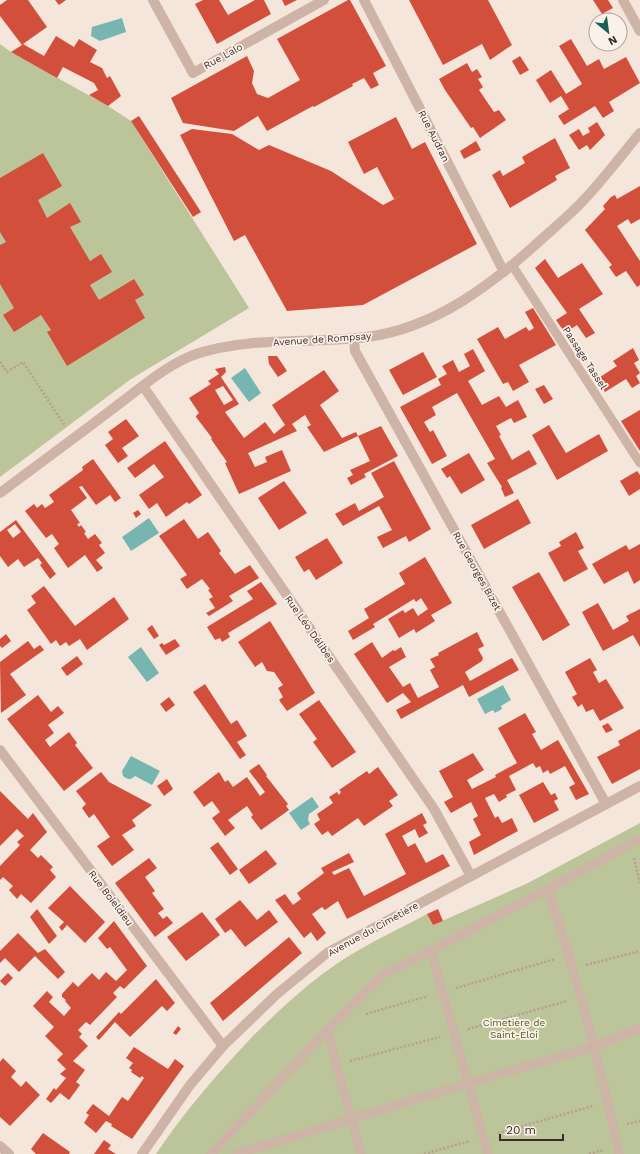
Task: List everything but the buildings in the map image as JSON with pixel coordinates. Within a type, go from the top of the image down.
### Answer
[{"type":"street","name":"Rue Lalo","points":[[153,0],[193,72],[324,0]]},
{"type":"street","name":"Rue Audran","points":[[364,0],[504,272]]},
{"type":"street","points":[[623,0],[640,31]]},
{"type":"street","name":"Avenue de Rompsay","points":[[0,493],[143,386],[170,367],[195,355],[221,348],[251,344],[368,337],[407,328],[439,315],[474,294],[504,272],[579,206],[640,134]]},
{"type":"street","name":"Rue Georges Bizet","points":[[354,338],[355,351],[606,804]]},
{"type":"street","name":"Rue Léo Délibes","points":[[143,386],[434,809],[472,876]]},
{"type":"street","name":"Rue Boieldieu","points":[[0,750],[223,1046]]},
{"type":"street","name":"Avenue du Cimetière","points":[[142,1154],[190,1085],[223,1046],[278,994],[327,954],[640,786]]},
{"type":"lane","name":"Passage Tassel","points":[[512,265],[640,462]]},
{"type":"lane","points":[[211,1154],[327,1030],[384,974],[431,951],[640,839]]},
{"type":"lane","points":[[548,889],[573,969],[619,1154]]},
{"type":"lane","points":[[431,951],[488,1154]]},
{"type":"lane","points":[[236,1154],[593,1047],[640,1028]]},
{"type":"lane","points":[[327,1030],[361,1154]]},
{"type":"path","points":[[0,362],[7,372],[23,362],[73,438]]},
{"type":"path","points":[[630,845],[640,883]]},
{"type":"path","points":[[573,969],[640,951]]},
{"type":"path","points":[[424,1154],[607,1102]]},
{"type":"green space","points":[[0,44],[11,52],[108,106],[131,121],[249,308],[131,379],[0,477]]},
{"type":"green space","name":"Cimetière de Saint-Éloi","points":[[640,823],[640,1154],[156,1154],[201,1094],[252,1037],[297,994],[347,957],[427,914],[433,925],[528,883]]},
{"type":"water","points":[[122,18],[126,32],[100,41],[91,36],[92,27]]},
{"type":"water","points":[[245,368],[261,393],[249,402],[231,378]]},
{"type":"water","points":[[149,518],[159,533],[131,551],[122,537]]},
{"type":"water","points":[[141,647],[159,673],[147,682],[128,657]]},
{"type":"water","points":[[503,685],[511,700],[501,706],[502,709],[495,713],[493,710],[485,714],[477,699]]},
{"type":"water","points":[[131,756],[160,771],[152,785],[135,776],[129,779],[123,776],[122,771]]},
{"type":"water","points":[[312,797],[319,807],[309,814],[308,820],[310,824],[301,830],[289,813]]}]
